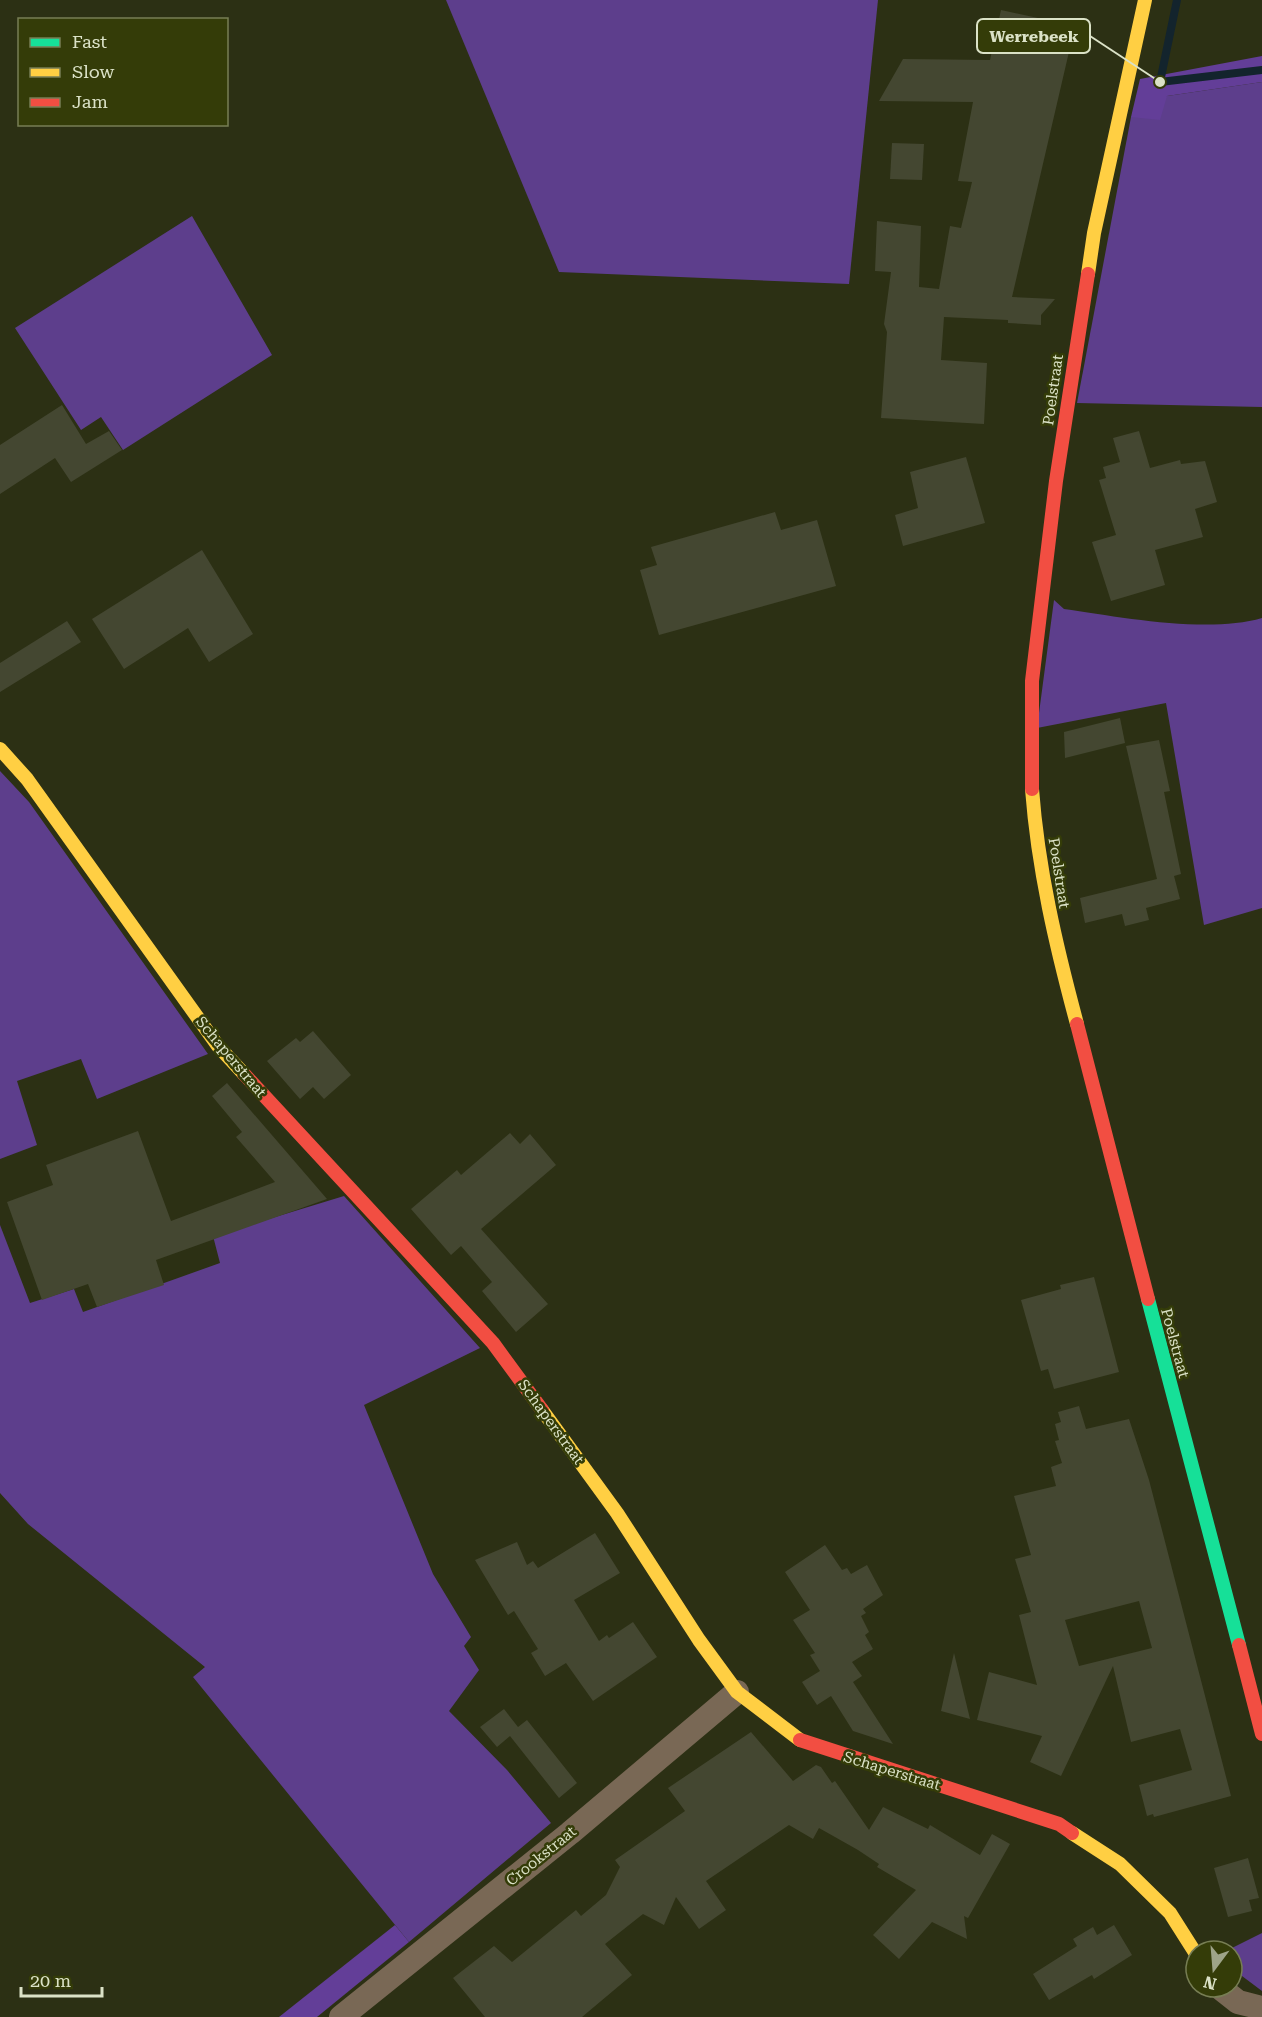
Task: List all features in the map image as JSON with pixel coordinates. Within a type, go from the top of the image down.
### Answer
[{"type":"street","name":"Poelstraat","points":[[1145,0],[1094,233],[1074,357],[1032,681],[1031,771],[1035,824],[1051,926],[1262,1734]]},
{"type":"street","name":"Schaperstraat","points":[[0,749],[27,779],[218,1046],[493,1343],[618,1513],[699,1640],[737,1692],[799,1740],[1059,1824],[1120,1864],[1170,1914],[1186,1939]]},
{"type":"street","name":"Crookstraat","points":[[341,2017],[570,1833],[737,1692]]},
{"type":"street","points":[[1234,1999],[1262,2008]]},
{"type":"shaded area","points":[[446,0],[878,0],[849,284],[559,272]]},
{"type":"shaded area","points":[[1262,56],[1262,82],[1167,96],[1160,120],[1131,117],[1140,79]]},
{"type":"shaded area","points":[[1262,82],[1262,407],[1077,403],[1131,117],[1167,96]]},
{"type":"shaded area","points":[[192,216],[272,355],[123,450],[101,417],[81,430],[15,328]]},
{"type":"shaded area","points":[[1054,600],[1064,609],[1137,620],[1216,624],[1240,623],[1262,618],[1262,908],[1204,925],[1166,703],[1037,728]]},
{"type":"shaded area","points":[[0,771],[29,802],[208,1054],[97,1099],[81,1059],[17,1081],[37,1145],[0,1159]]},
{"type":"shaded area","points":[[344,1196],[480,1348],[364,1405],[433,1574],[471,1637],[464,1646],[479,1670],[449,1711],[507,1770],[551,1823],[409,1942],[193,1677],[205,1667],[28,1524],[0,1493],[0,1225],[30,1303],[74,1289],[83,1312],[220,1263],[213,1236]]},
{"type":"shaded area","points":[[395,1925],[409,1942],[317,2017],[279,2017]]},
{"type":"shaded area","points":[[1262,1933],[1262,1991],[1244,1978],[1244,1942]]},
{"type":"building","points":[[1001,10],[1075,26],[1012,297],[1055,299],[1041,315],[1041,325],[1008,323],[1008,320],[944,317],[941,360],[987,363],[984,424],[881,418],[887,332],[884,324],[891,272],[875,271],[877,221],[921,226],[919,287],[939,289],[950,226],[961,228],[972,182],[958,181],[973,102],[879,101],[903,59],[990,60]]},
{"type":"building","points":[[892,143],[924,144],[922,180],[890,179]]},
{"type":"building","points":[[62,405],[86,444],[109,431],[122,450],[71,482],[55,458],[0,494],[0,445]]},
{"type":"building","points":[[1139,431],[1150,468],[1180,460],[1181,464],[1205,461],[1217,502],[1195,509],[1203,537],[1155,550],[1165,585],[1111,601],[1092,542],[1116,535],[1099,480],[1106,478],[1103,467],[1120,462],[1113,438]]},
{"type":"building","points":[[966,457],[985,523],[903,546],[895,515],[918,508],[910,472]]},
{"type":"building","points":[[775,512],[781,530],[817,520],[836,586],[659,635],[640,570],[657,565],[651,547]]},
{"type":"building","points":[[202,550],[253,634],[209,662],[188,628],[124,669],[92,619]]},
{"type":"building","points":[[67,621],[81,642],[0,692],[0,663]]},
{"type":"building","points":[[1120,718],[1125,743],[1065,758],[1064,732]]},
{"type":"building","points":[[1159,740],[1170,791],[1164,792],[1181,874],[1174,876],[1180,899],[1146,908],[1149,920],[1125,926],[1122,914],[1085,923],[1080,898],[1157,879],[1126,746]]},
{"type":"building","points":[[313,1031],[351,1075],[324,1099],[313,1087],[300,1099],[267,1061],[296,1038],[300,1042]]},
{"type":"building","points":[[227,1083],[327,1199],[156,1260],[164,1285],[97,1307],[88,1284],[42,1300],[7,1202],[53,1185],[46,1165],[138,1131],[171,1221],[275,1182],[236,1137],[242,1132],[212,1096]]},
{"type":"building","points":[[510,1133],[520,1144],[530,1134],[556,1165],[481,1229],[548,1304],[516,1332],[482,1291],[492,1282],[461,1246],[451,1255],[411,1209],[457,1170],[461,1175]]},
{"type":"building","points":[[1094,1277],[1119,1372],[1054,1389],[1048,1369],[1041,1371],[1021,1300],[1061,1289],[1060,1285]]},
{"type":"building","points":[[1079,1406],[1086,1429],[1129,1419],[1149,1480],[1231,1796],[1154,1817],[1153,1814],[1147,1816],[1139,1785],[1192,1770],[1180,1729],[1131,1742],[1113,1666],[1061,1776],[1030,1762],[1042,1736],[977,1720],[989,1672],[1037,1685],[1019,1615],[1031,1612],[1015,1559],[1031,1555],[1014,1496],[1056,1486],[1051,1467],[1062,1463],[1055,1441],[1059,1440],[1055,1424],[1061,1422],[1058,1412]],"holes":[[[1139,1601],[1152,1648],[1079,1666],[1065,1620]]]},
{"type":"building","points":[[595,1533],[620,1573],[574,1600],[599,1641],[607,1635],[609,1638],[633,1622],[657,1657],[593,1701],[566,1663],[545,1676],[531,1653],[538,1649],[514,1611],[508,1615],[475,1560],[517,1542],[527,1565],[533,1561],[538,1568]]},
{"type":"building","points":[[825,1545],[842,1570],[847,1568],[851,1574],[867,1565],[883,1595],[863,1609],[866,1613],[861,1616],[869,1632],[865,1635],[873,1649],[852,1662],[862,1676],[853,1682],[893,1744],[853,1731],[831,1696],[817,1705],[802,1682],[820,1671],[810,1655],[815,1653],[793,1620],[810,1610],[785,1572]]},
{"type":"building","points":[[954,1653],[970,1719],[941,1711]]},
{"type":"building","points":[[504,1709],[518,1727],[527,1720],[577,1783],[559,1798],[510,1736],[497,1747],[480,1727]]},
{"type":"building","points":[[751,1732],[793,1781],[816,1765],[821,1767],[832,1783],[835,1781],[869,1830],[883,1807],[928,1829],[930,1825],[980,1855],[992,1834],[1010,1844],[968,1918],[964,1916],[967,1939],[932,1922],[899,1959],[873,1935],[916,1890],[877,1867],[879,1864],[858,1850],[819,1828],[813,1839],[789,1825],[706,1881],[726,1910],[699,1929],[676,1897],[664,1925],[643,1914],[605,1944],[632,1975],[582,2017],[485,2017],[453,1978],[494,1946],[512,1962],[576,1910],[581,1916],[606,1895],[620,1867],[615,1860],[685,1811],[668,1788]]},
{"type":"building","points":[[1248,1858],[1259,1898],[1249,1900],[1252,1911],[1228,1917],[1214,1868]]},
{"type":"building","points":[[1114,1925],[1132,1955],[1094,1979],[1092,1975],[1049,2000],[1033,1974],[1077,1946],[1073,1939],[1093,1927],[1097,1935]]},
{"type":"waterway","points":[[1177,0],[1160,82],[1262,70]]},
{"type":"traffic: fast","points":[[1148,1299],[1239,1645]]},
{"type":"traffic: slow","points":[[1088,274],[1094,233],[1145,0]]},
{"type":"traffic: slow","points":[[0,749],[27,779],[218,1046],[244,1074]]},
{"type":"traffic: slow","points":[[1032,789],[1049,907],[1077,1024]]},
{"type":"traffic: slow","points":[[542,1410],[617,1513],[699,1640],[737,1692],[800,1740]]},
{"type":"traffic: slow","points":[[1072,1833],[1120,1864],[1170,1913],[1186,1939]]},
{"type":"traffic: jam","points":[[1032,789],[1032,681],[1056,481],[1088,274]]},
{"type":"traffic: jam","points":[[1077,1024],[1148,1299]]},
{"type":"traffic: jam","points":[[244,1074],[493,1343],[542,1410]]},
{"type":"traffic: jam","points":[[1239,1645],[1262,1734]]},
{"type":"traffic: jam","points":[[800,1740],[1059,1824],[1072,1833]]},
{"type":"place","name":"Werrebeek","points":[[1160,82]]}]
